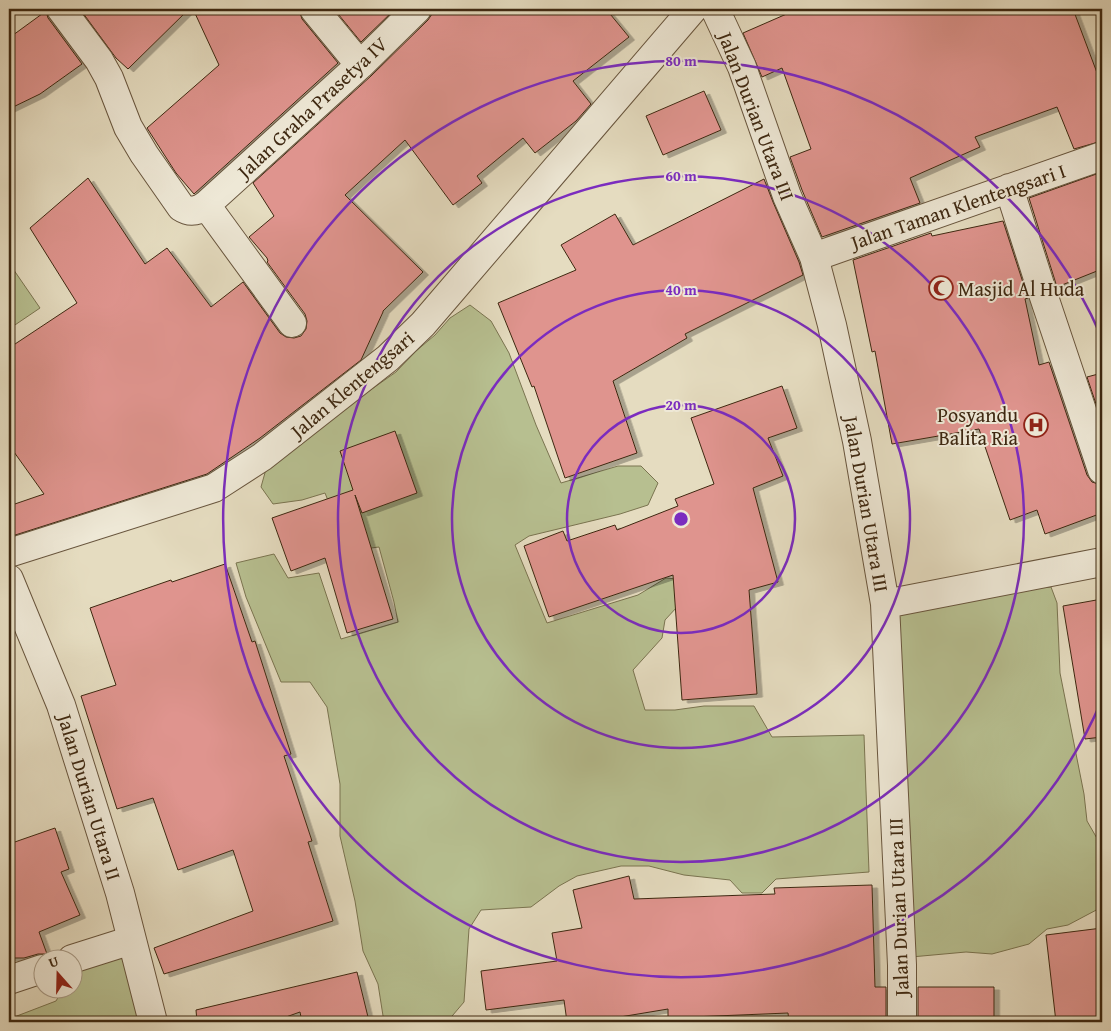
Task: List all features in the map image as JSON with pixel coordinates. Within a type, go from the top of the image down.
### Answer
[{"type":"street","points":[[61,9],[109,78],[128,127],[144,154],[181,207],[192,211],[200,210],[206,204],[292,323]]},
{"type":"street","points":[[314,9],[360,65]]},
{"type":"street","name":"Jalan Graha Prasetya IV","points":[[206,204],[360,65],[417,9]]},
{"type":"street","name":"Jalan Klentengsari","points":[[9,554],[214,488],[262,457],[381,364],[423,324],[693,9]]},
{"type":"street","name":"Jalan Durian Utara III","points":[[715,9],[742,67],[787,196],[814,256],[832,325],[857,441],[885,604],[902,965],[902,1022]]},
{"type":"street","name":"Jalan Taman Klentengsari I","points":[[814,256],[1102,156]]},
{"type":"street","points":[[1009,188],[1102,470]]},
{"type":"street","points":[[885,604],[1102,562]]},
{"type":"street","name":"Jalan Durian Utara II","points":[[9,578],[61,705],[120,893],[153,1022]]},
{"type":"street","points":[[82,957],[132,940]]},
{"type":"street","points":[[9,980],[32,972]]},
{"type":"green space","points":[[9,263],[40,308],[9,329]]},
{"type":"green space","points":[[470,305],[491,321],[509,353],[536,425],[561,483],[618,466],[641,466],[658,483],[648,505],[620,514],[529,536],[515,545],[547,623],[638,595],[666,578],[687,580],[677,607],[665,620],[662,638],[633,670],[645,710],[675,710],[704,706],[754,706],[772,737],[864,735],[869,872],[776,879],[762,893],[742,893],[730,880],[684,875],[649,866],[621,866],[577,876],[559,886],[531,907],[481,910],[469,929],[464,1002],[447,1022],[384,1022],[378,984],[363,951],[355,901],[340,836],[340,784],[327,707],[310,682],[281,682],[246,597],[236,563],[274,554],[288,578],[319,573],[341,639],[398,622],[379,547],[348,551],[325,493],[302,500],[273,504],[261,487],[268,462],[396,372],[450,318]]},
{"type":"green space","points":[[1051,587],[1057,603],[1060,673],[1084,794],[1087,821],[1102,847],[1102,907],[1068,925],[1047,929],[1029,944],[992,954],[966,952],[911,957],[895,594]]},
{"type":"green space","points":[[123,950],[144,1022],[9,1022],[9,1019],[56,1001],[58,998],[82,998],[82,963]]},
{"type":"building","points":[[80,9],[189,9],[128,69],[116,58]]},
{"type":"building","points":[[193,9],[299,9],[302,19],[338,63],[194,194],[176,173],[147,128],[219,65]]},
{"type":"building","points":[[334,9],[395,9],[361,42]]},
{"type":"building","points":[[432,9],[606,9],[629,37],[573,81],[591,104],[576,121],[535,153],[523,138],[477,176],[482,183],[453,205],[405,140],[345,195],[423,272],[383,311],[361,360],[260,438],[207,474],[9,537],[9,506],[44,494],[9,445],[9,348],[77,303],[30,228],[88,178],[145,264],[167,248],[211,307],[243,282],[280,333],[286,337],[294,338],[301,336],[306,329],[307,321],[305,314],[267,262],[267,258],[249,237],[274,216],[253,183],[371,76],[428,20],[432,14]]},
{"type":"building","points":[[798,9],[1073,9],[1102,86],[1102,141],[1074,149],[1057,107],[975,137],[980,147],[910,178],[920,203],[822,237],[790,157],[811,149],[782,68],[762,77],[743,33]]},
{"type":"building","points":[[46,11],[48,18],[82,64],[40,94],[9,109],[9,38]]},
{"type":"building","points":[[704,91],[721,130],[663,155],[646,116]]},
{"type":"building","points":[[1102,172],[1102,269],[1057,287],[1029,198]]},
{"type":"building","points":[[764,179],[803,275],[685,334],[687,338],[613,381],[637,453],[565,478],[534,386],[532,387],[498,303],[576,270],[561,245],[615,214],[633,245]]},
{"type":"building","points":[[1003,221],[1028,298],[1025,299],[1039,365],[1049,362],[1087,475],[1092,482],[1102,485],[1102,513],[1045,534],[1037,510],[1010,520],[979,429],[892,444],[875,351],[872,352],[853,260],[931,233],[932,236]]},
{"type":"building","points":[[1102,373],[1102,422],[1087,377]]},
{"type":"building","points":[[782,386],[797,428],[768,438],[783,476],[753,488],[778,582],[749,590],[757,694],[682,700],[673,575],[549,617],[524,546],[563,531],[567,541],[615,525],[617,530],[678,506],[675,499],[714,484],[691,418]]},
{"type":"building","points":[[395,431],[417,493],[362,513],[355,495],[393,619],[347,633],[325,558],[291,571],[272,518],[353,490],[340,451]]},
{"type":"building","points":[[225,564],[252,642],[255,641],[291,754],[284,756],[312,841],[308,842],[333,921],[164,974],[154,948],[253,911],[233,850],[178,870],[153,798],[117,809],[81,696],[116,685],[90,608],[171,580],[172,582]]},
{"type":"building","points":[[1102,599],[1102,737],[1085,739],[1063,606]]},
{"type":"building","points":[[55,828],[69,869],[61,872],[80,915],[39,932],[45,948],[32,948],[32,956],[24,958],[9,958],[9,844]]},
{"type":"building","points":[[629,876],[634,899],[775,894],[774,888],[872,885],[875,987],[886,987],[886,1022],[789,1022],[788,1013],[668,1018],[668,1009],[590,1022],[567,1022],[564,1000],[486,1010],[481,971],[557,961],[552,933],[582,928],[573,890]]},
{"type":"building","points":[[1102,928],[1102,1022],[1056,1022],[1046,935]]},
{"type":"building","points":[[357,972],[368,1017],[347,1022],[302,1022],[300,1012],[272,1022],[197,1022],[196,1010]]},
{"type":"building","points":[[918,987],[994,987],[994,1022],[918,1022]]},
{"type":"place","name":"Masjid Al Huda","points":[[941,288]]},
{"type":"place","name":"Posyandu Balita Ria","points":[[1036,425]]}]
